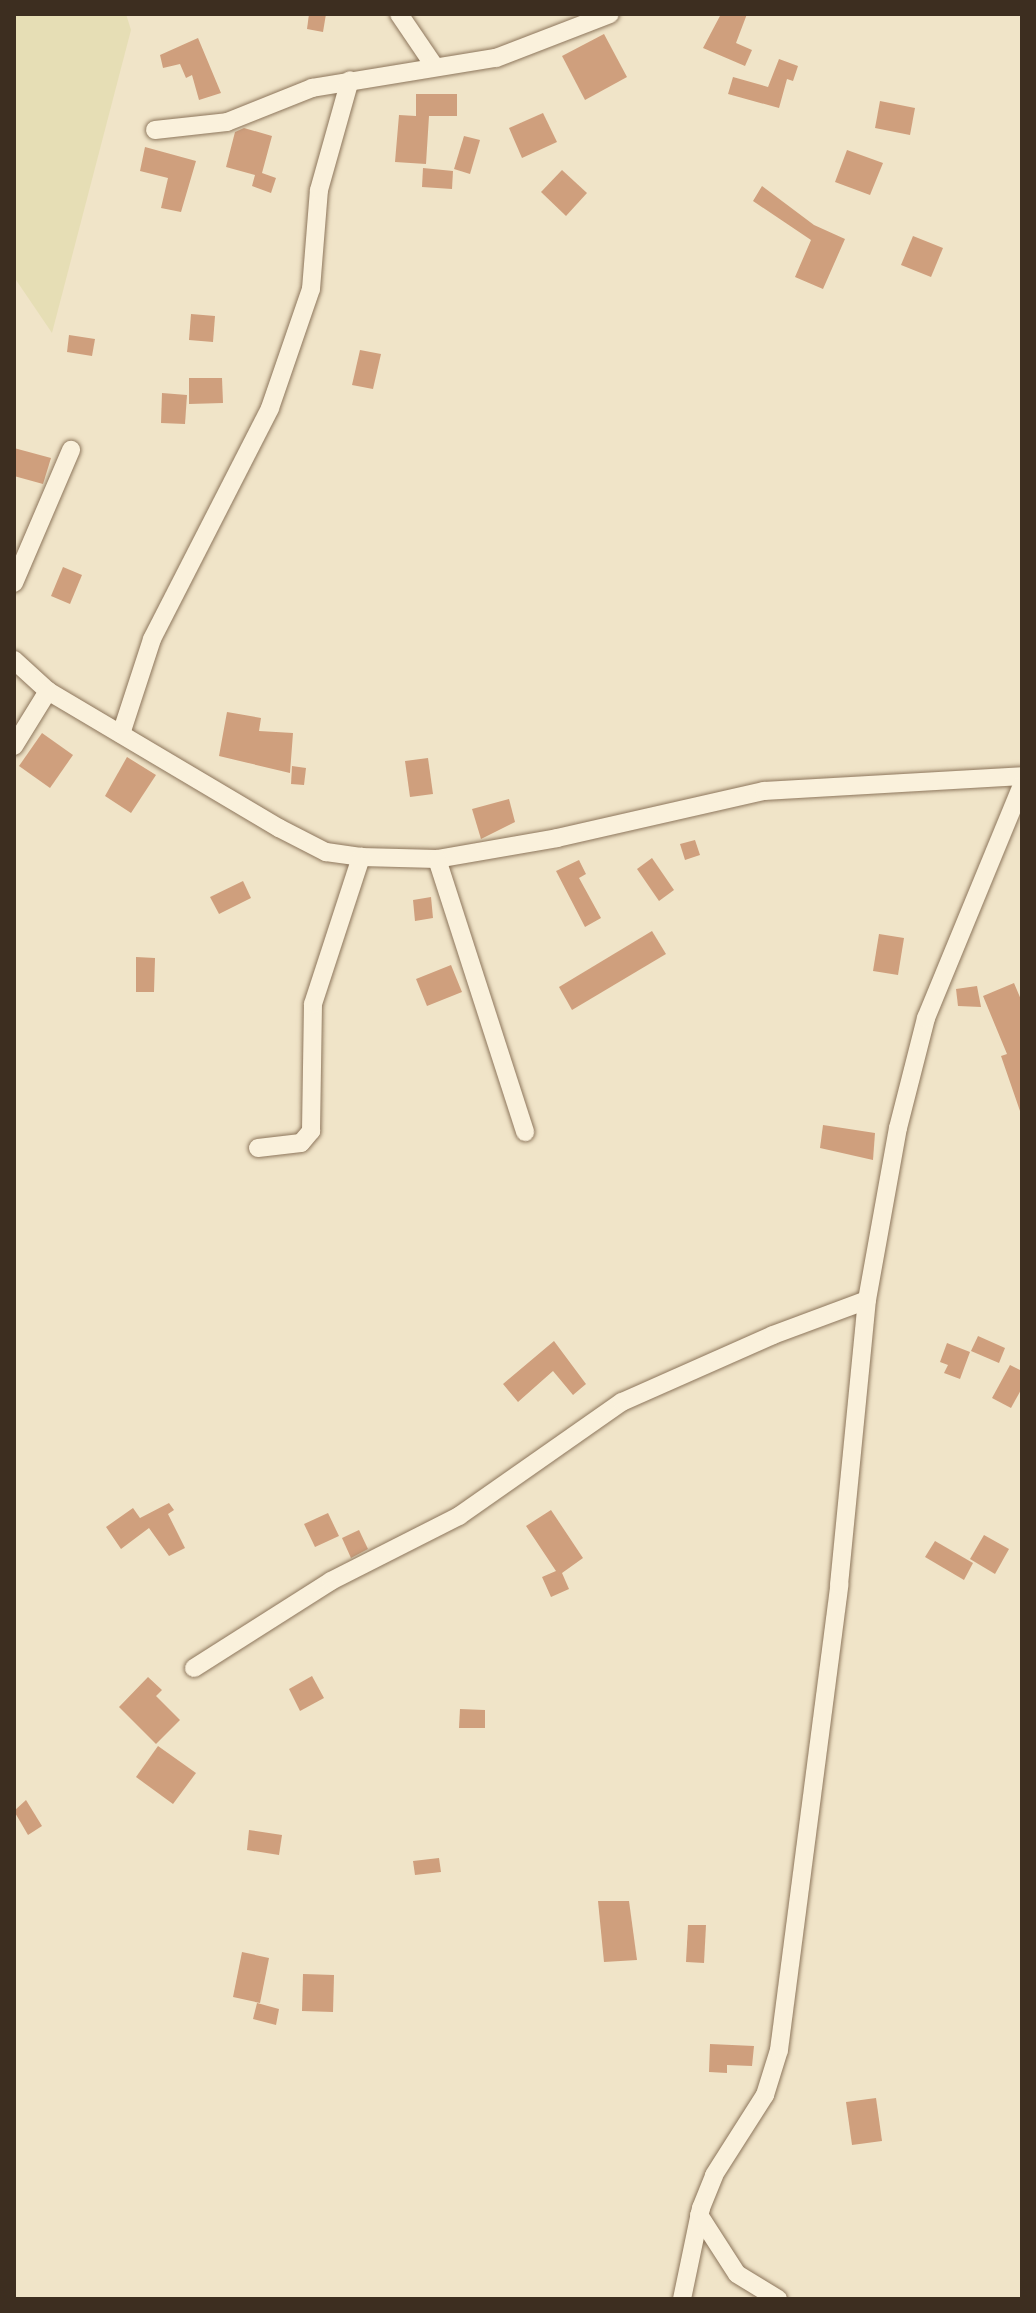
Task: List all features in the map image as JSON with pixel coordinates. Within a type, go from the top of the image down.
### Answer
[{"type":"street","points":[[399,14],[433,64]]},
{"type":"street","points":[[155,130],[227,122],[312,88],[530,49],[610,14]]},
{"type":"street","points":[[121,734],[152,639],[270,408],[311,289],[319,190],[350,80]]},
{"type":"street","points":[[14,583],[71,450]]},
{"type":"street","points":[[14,660],[48,691],[279,828],[326,852],[361,857],[437,859],[557,838],[764,791],[1022,776]]},
{"type":"street","points":[[14,746],[48,691]]},
{"type":"street","points":[[682,2299],[699,2215],[714,2175],[765,2095],[779,2050],[839,1585],[867,1300],[898,1128],[926,1018],[1014,828],[1022,785]]},
{"type":"street","points":[[258,1148],[301,1143],[311,1131],[313,1004],[361,857]]},
{"type":"street","points":[[437,859],[525,1132]]},
{"type":"street","points":[[194,1668],[331,1581],[459,1516],[622,1402],[773,1335],[867,1300]]},
{"type":"street","points":[[699,2215],[737,2274],[778,2299]]},
{"type":"shaded area","points":[[14,14],[126,14],[131,30],[52,333],[14,277]]},
{"type":"building","points":[[309,14],[326,14],[323,32],[307,29]]},
{"type":"building","points":[[721,14],[747,14],[736,43],[752,50],[745,66],[703,48]]},
{"type":"building","points":[[604,34],[627,77],[585,100],[562,56]]},
{"type":"building","points":[[198,38],[221,93],[199,100],[192,75],[186,78],[180,64],[163,68],[160,55]]},
{"type":"building","points":[[779,59],[798,66],[793,81],[787,79],[779,108],[728,94],[733,77],[768,87]]},
{"type":"building","points":[[416,94],[457,94],[457,116],[429,116],[426,164],[395,162],[399,115],[416,116]]},
{"type":"building","points":[[880,101],[915,108],[910,135],[875,128]]},
{"type":"building","points":[[543,113],[557,142],[522,158],[509,128]]},
{"type":"building","points":[[244,128],[272,136],[262,173],[276,178],[271,193],[252,186],[255,175],[226,167],[235,132]]},
{"type":"building","points":[[464,136],[480,140],[470,174],[454,169]]},
{"type":"building","points":[[145,147],[196,161],[181,212],[161,208],[168,178],[140,171]]},
{"type":"building","points":[[847,150],[883,163],[870,195],[835,182]]},
{"type":"building","points":[[423,168],[453,171],[452,189],[422,187]]},
{"type":"building","points":[[562,170],[587,193],[566,216],[541,192]]},
{"type":"building","points":[[762,186],[814,225],[845,239],[823,289],[795,277],[811,240],[753,201]]},
{"type":"building","points":[[913,236],[943,248],[931,277],[901,265]]},
{"type":"building","points":[[191,314],[215,316],[213,342],[189,340]]},
{"type":"building","points":[[69,335],[95,339],[92,356],[67,352]]},
{"type":"building","points":[[360,350],[381,354],[373,389],[352,385]]},
{"type":"building","points":[[189,378],[222,378],[223,403],[189,404]]},
{"type":"building","points":[[162,393],[187,395],[185,424],[161,423]]},
{"type":"building","points":[[14,448],[51,458],[43,484],[14,476]]},
{"type":"building","points":[[63,567],[82,575],[70,604],[51,596]]},
{"type":"building","points":[[227,712],[261,718],[259,731],[293,733],[290,773],[219,756]]},
{"type":"building","points":[[42,733],[73,755],[50,788],[19,766]]},
{"type":"building","points":[[127,757],[156,775],[131,813],[105,796]]},
{"type":"building","points":[[428,758],[433,794],[410,797],[405,761]]},
{"type":"building","points":[[292,766],[306,768],[304,785],[291,784]]},
{"type":"building","points":[[509,799],[515,822],[481,839],[472,809]]},
{"type":"building","points":[[695,840],[700,855],[685,860],[680,844]]},
{"type":"building","points":[[652,858],[674,890],[659,901],[637,869]]},
{"type":"building","points":[[579,860],[586,874],[579,878],[601,918],[585,927],[556,871]]},
{"type":"building","points":[[243,881],[251,898],[219,914],[210,897]]},
{"type":"building","points":[[431,897],[433,918],[415,921],[413,900]]},
{"type":"building","points":[[652,931],[666,954],[572,1010],[559,987]]},
{"type":"building","points":[[879,934],[904,938],[898,975],[873,971]]},
{"type":"building","points":[[136,957],[155,958],[154,992],[136,992]]},
{"type":"building","points":[[451,965],[462,992],[427,1006],[416,979]]},
{"type":"building","points":[[1014,983],[1022,1002],[1020,1111],[1001,1056],[1007,1054],[983,996]]},
{"type":"building","points":[[977,986],[981,1007],[958,1006],[956,989]]},
{"type":"building","points":[[823,1125],[875,1133],[873,1160],[820,1148]]},
{"type":"building","points":[[978,1336],[1005,1348],[999,1363],[971,1351]]},
{"type":"building","points":[[554,1341],[586,1384],[573,1395],[553,1371],[518,1402],[503,1384]]},
{"type":"building","points":[[947,1343],[970,1352],[960,1379],[944,1373],[948,1365],[940,1362]]},
{"type":"building","points":[[1010,1365],[1022,1371],[1022,1388],[1011,1408],[992,1398]]},
{"type":"building","points":[[169,1503],[174,1510],[168,1514],[185,1548],[169,1556],[149,1528],[121,1549],[106,1527],[133,1508],[140,1518]]},
{"type":"building","points":[[551,1510],[583,1558],[562,1573],[569,1589],[551,1597],[542,1577],[556,1571],[526,1526]]},
{"type":"building","points":[[328,1513],[339,1536],[315,1547],[304,1524]]},
{"type":"building","points":[[359,1530],[368,1549],[351,1558],[342,1538]]},
{"type":"building","points":[[984,1535],[1009,1549],[995,1574],[970,1559]]},
{"type":"building","points":[[935,1541],[973,1563],[964,1580],[925,1557]]},
{"type":"building","points":[[312,1676],[324,1698],[300,1711],[289,1689]]},
{"type":"building","points":[[148,1677],[162,1690],[156,1696],[180,1720],[156,1744],[119,1707]]},
{"type":"building","points":[[460,1709],[485,1710],[485,1728],[459,1728]]},
{"type":"building","points":[[158,1746],[196,1773],[173,1804],[136,1777]]},
{"type":"building","points":[[26,1800],[42,1826],[28,1835],[14,1811]]},
{"type":"building","points":[[249,1830],[282,1835],[279,1855],[247,1850]]},
{"type":"building","points":[[439,1858],[441,1872],[415,1875],[413,1861]]},
{"type":"building","points":[[598,1901],[629,1901],[637,1960],[604,1962]]},
{"type":"building","points":[[688,1925],[706,1925],[704,1963],[686,1962]]},
{"type":"building","points":[[242,1952],[269,1958],[260,2003],[233,1997]]},
{"type":"building","points":[[303,1974],[334,1975],[333,2012],[302,2011]]},
{"type":"building","points":[[257,2003],[279,2009],[276,2025],[253,2019]]},
{"type":"building","points":[[710,2044],[754,2046],[752,2066],[727,2065],[727,2073],[709,2072]]},
{"type":"building","points":[[876,2098],[882,2141],[852,2145],[846,2102]]}]
